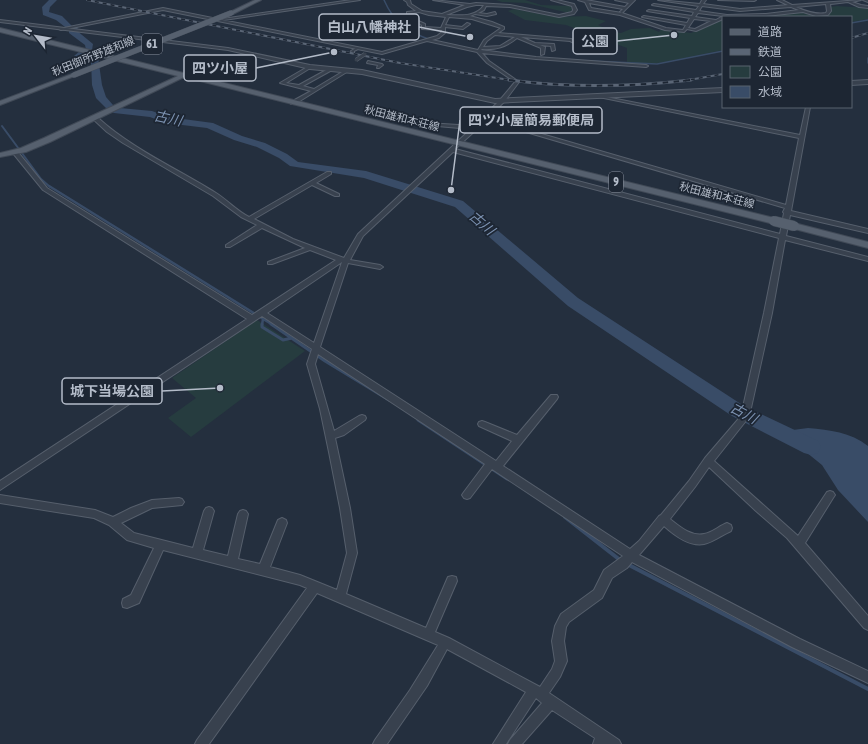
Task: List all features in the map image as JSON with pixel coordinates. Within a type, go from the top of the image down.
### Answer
[{"type":"main road","name":"秋田御所野雄和線","points":[[0,103],[231,13],[259,0]]},
{"type":"main road","name":"秋田雄和本荘線","points":[[0,30],[294,103],[455,147],[774,221],[868,245]]},
{"type":"main road","points":[[0,155],[18,151],[47,140],[182,76]]},
{"type":"street","points":[[322,0],[324,5]]},
{"type":"street","points":[[218,19],[358,0]]},
{"type":"street","points":[[415,0],[408,1],[409,4],[420,11],[439,15],[465,17],[499,26],[503,28],[500,31]]},
{"type":"street","points":[[435,0],[469,5],[510,6],[560,16],[573,13],[575,10],[573,5],[553,0]]},
{"type":"street","points":[[580,0],[626,8]]},
{"type":"street","points":[[617,0],[632,1]]},
{"type":"street","points":[[642,19],[659,0],[740,10],[859,0]]},
{"type":"street","points":[[642,19],[665,29],[684,31],[704,0]]},
{"type":"street","points":[[720,0],[754,0],[771,8]]},
{"type":"street","points":[[779,0],[817,15],[825,15],[829,11],[828,4],[831,3]]},
{"type":"street","points":[[804,0],[814,4]]},
{"type":"street","points":[[825,0],[831,3]]},
{"type":"street","points":[[620,14],[632,1]]},
{"type":"street","points":[[847,1],[860,6],[868,7]]},
{"type":"street","points":[[587,2],[590,9],[642,19],[688,24]]},
{"type":"street","points":[[439,15],[469,5]]},
{"type":"street","points":[[485,5],[495,7]]},
{"type":"street","points":[[465,17],[475,13],[485,5]]},
{"type":"street","points":[[654,5],[722,16]]},
{"type":"street","points":[[68,29],[161,9],[218,19],[382,53],[429,40],[441,35],[444,32],[444,27],[448,16]]},
{"type":"street","points":[[408,13],[420,11]]},
{"type":"street","points":[[649,11],[716,21]]},
{"type":"street","points":[[743,16],[804,11]]},
{"type":"street","points":[[475,13],[487,15],[495,13]]},
{"type":"street","points":[[686,28],[695,30],[722,18]]},
{"type":"street","points":[[0,21],[228,49],[310,67],[348,70],[502,102],[722,90]]},
{"type":"street","points":[[411,22],[416,21],[424,25],[423,28],[426,29],[444,27],[463,28],[468,24]]},
{"type":"street","points":[[479,50],[486,40],[500,31],[528,32]]},
{"type":"street","points":[[495,34],[571,40],[589,49]]},
{"type":"street","points":[[479,50],[504,47],[516,36]]},
{"type":"street","points":[[516,36],[543,47],[542,54]]},
{"type":"street","points":[[543,44],[545,37]]},
{"type":"street","points":[[429,40],[454,48],[479,50],[530,59],[646,66]]},
{"type":"street","points":[[532,43],[553,45],[553,50]]},
{"type":"street","points":[[353,52],[352,51],[357,49]]},
{"type":"street","points":[[340,598],[352,553],[345,508],[330,436],[311,364],[344,260],[360,235],[502,102],[517,82],[488,62],[479,50]]},
{"type":"street","points":[[356,60],[365,54]]},
{"type":"street","points":[[368,62],[380,65],[378,67]]},
{"type":"street","points":[[310,67],[282,83],[314,90]]},
{"type":"street","points":[[299,87],[331,69]]},
{"type":"street","points":[[294,103],[348,70]]},
{"type":"street","points":[[852,83],[868,82]]},
{"type":"street","points":[[596,96],[802,137]]},
{"type":"street","points":[[514,744],[556,673],[561,661],[558,641],[561,626],[566,618],[598,594],[608,574],[627,560],[643,544],[692,484],[708,461],[745,417],[768,313],[808,108]]},
{"type":"street","points":[[405,117],[426,124],[526,131],[787,210],[868,231]]},
{"type":"street","points":[[94,118],[125,142],[186,176],[262,225],[310,248],[344,260],[380,267]]},
{"type":"street","points":[[455,147],[782,238],[868,259]]},
{"type":"street","points":[[18,151],[36,179],[46,189],[258,315],[491,466],[615,544],[627,560],[868,677]]},
{"type":"street","points":[[249,218],[329,173]]},
{"type":"street","points":[[311,183],[336,195]]},
{"type":"street","points":[[228,246],[262,225]]},
{"type":"street","points":[[270,263],[310,248]]},
{"type":"street","points":[[0,486],[258,315],[344,260]]},
{"type":"street","points":[[467,495],[491,466],[519,440],[554,397]]},
{"type":"street","points":[[330,436],[341,432],[362,418]]},
{"type":"street","points":[[482,424],[519,440]]},
{"type":"street","points":[[708,461],[759,508],[792,535],[868,624]]},
{"type":"street","points":[[798,543],[830,495]]},
{"type":"street","points":[[0,499],[95,514],[113,522],[131,537],[300,580],[445,642],[542,696],[601,740],[615,744]]},
{"type":"street","points":[[113,522],[152,504],[179,502]]},
{"type":"street","points":[[198,553],[209,511]]},
{"type":"street","points":[[232,562],[243,514]]},
{"type":"street","points":[[662,519],[682,533],[694,538],[704,539],[727,528]]},
{"type":"street","points":[[263,570],[282,523]]},
{"type":"street","points":[[127,603],[135,599],[162,544]]},
{"type":"street","points":[[429,634],[452,581]]},
{"type":"street","points":[[201,744],[315,586]]},
{"type":"street","points":[[379,744],[413,697],[445,642]]},
{"type":"street","points":[[499,744],[542,696]]},
{"type":"green space","points":[[496,0],[525,0],[541,5],[570,6],[572,9],[569,13],[526,3],[502,2]]},
{"type":"green space","points":[[830,7],[868,8],[868,19],[852,22],[852,16],[826,16],[829,15]]},
{"type":"green space","points":[[514,9],[555,17],[586,16],[606,21],[598,25],[613,32],[621,33],[631,29],[650,28],[659,32],[661,29],[691,33],[722,19],[722,50],[651,64],[627,63],[627,48],[566,25],[525,20],[508,11]]},
{"type":"green space","points":[[797,12],[818,16],[752,16]]},
{"type":"green space","points":[[257,320],[305,351],[191,437],[168,418],[196,398],[172,378]]},
{"type":"water","points":[[808,428],[832,431],[847,435],[868,446],[868,522],[838,490],[822,465],[801,448],[788,433],[793,430]]},
{"type":"waterway","name":"古川","points":[[54,0],[46,7],[46,13],[59,18],[70,28],[74,28],[72,31],[89,44],[89,48]]},
{"type":"waterway","points":[[384,0],[397,21],[415,34],[431,40]]},
{"type":"waterway","points":[[852,23],[868,20]]},
{"type":"waterway","points":[[592,61],[657,64],[722,51]]},
{"type":"waterway","name":"古川","points":[[80,54],[78,56],[95,59],[97,85],[101,98],[110,107],[118,111],[152,114],[166,120],[209,125],[238,138],[261,145],[283,156],[294,164],[366,175],[459,204],[573,302],[738,411],[811,447]]},
{"type":"waterway","points":[[868,58],[868,63]]},
{"type":"waterway","points":[[2,126],[41,179],[50,187]]},
{"type":"waterway","points":[[49,186],[273,325]]},
{"type":"waterway","points":[[262,325],[263,319]]},
{"type":"waterway","points":[[271,324],[292,338]]},
{"type":"waterway","points":[[262,325],[262,327],[283,340],[292,338]]},
{"type":"waterway","points":[[292,338],[325,361],[389,400]]},
{"type":"waterway","points":[[418,420],[507,479]]},
{"type":"waterway","points":[[565,517],[620,560]]},
{"type":"waterway","points":[[627,564],[868,689]]},
{"type":"railway","points":[[87,0],[400,63],[512,80]]},
{"type":"railway","points":[[852,38],[868,33]]},
{"type":"railway","points":[[686,80],[722,74]]},
{"type":"railway","points":[[512,80],[532,83],[600,86],[686,80]]},
{"type":"railway","points":[[686,80],[691,80]]},
{"type":"place","name":"公園","points":[[674,35]]},
{"type":"place","name":"白山八幡神社","points":[[470,37]]},
{"type":"place","name":"四ツ小屋","points":[[334,52]]},
{"type":"place","name":"四ツ小屋簡易郵便局","points":[[451,190]]},
{"type":"place","name":"城下当場公園","points":[[220,388]]}]
